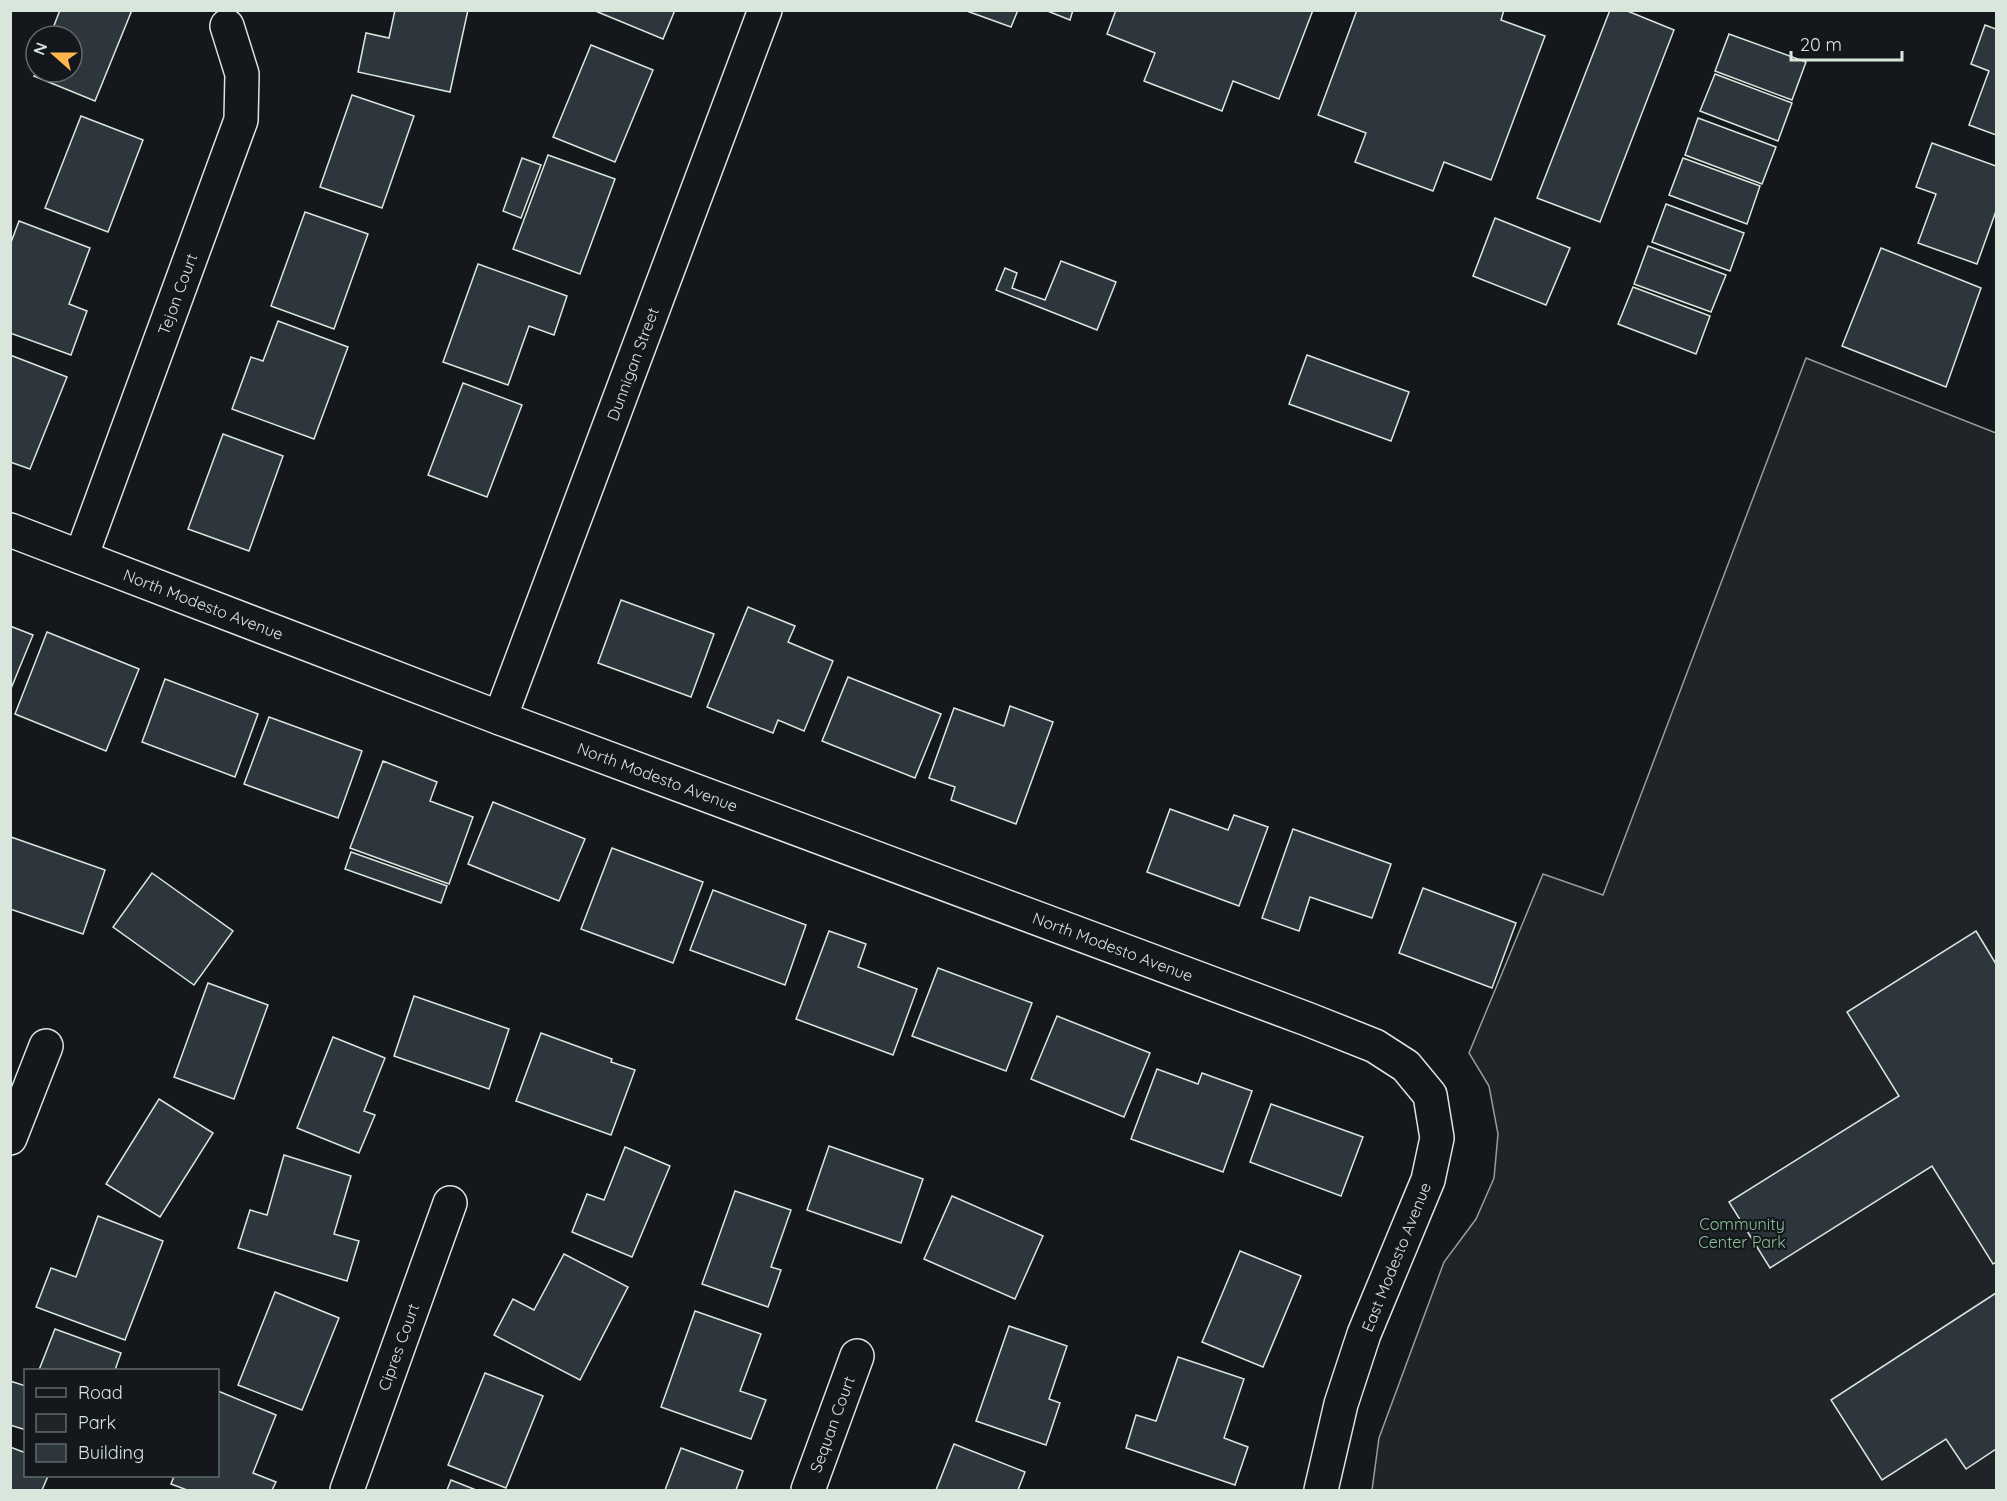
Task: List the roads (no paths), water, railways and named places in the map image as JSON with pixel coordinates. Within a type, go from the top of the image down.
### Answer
[{"type":"street","name":"Dunnigan Street","points":[[500,718],[765,10]]},
{"type":"street","name":"Tejon Court","points":[[81,557],[241,120],[242,74],[227,26]]},
{"type":"street","name":"North Modesto Avenue","points":[[10,530],[500,718],[1307,1019]]},
{"type":"street","name":"East Modesto Avenue","points":[[1307,1019],[1375,1047],[1406,1066],[1430,1095],[1437,1138],[1428,1180],[1361,1344],[1341,1404],[1321,1491]]},
{"type":"street","points":[[10,1138],[45,1046]]},
{"type":"street","name":"Cipres Court","points":[[347,1491],[450,1203]]},
{"type":"street","name":"Sequan Court","points":[[808,1491],[857,1356]]},
{"type":"park label","name":"Community Center Park","points":[[1742,1233]]}]
